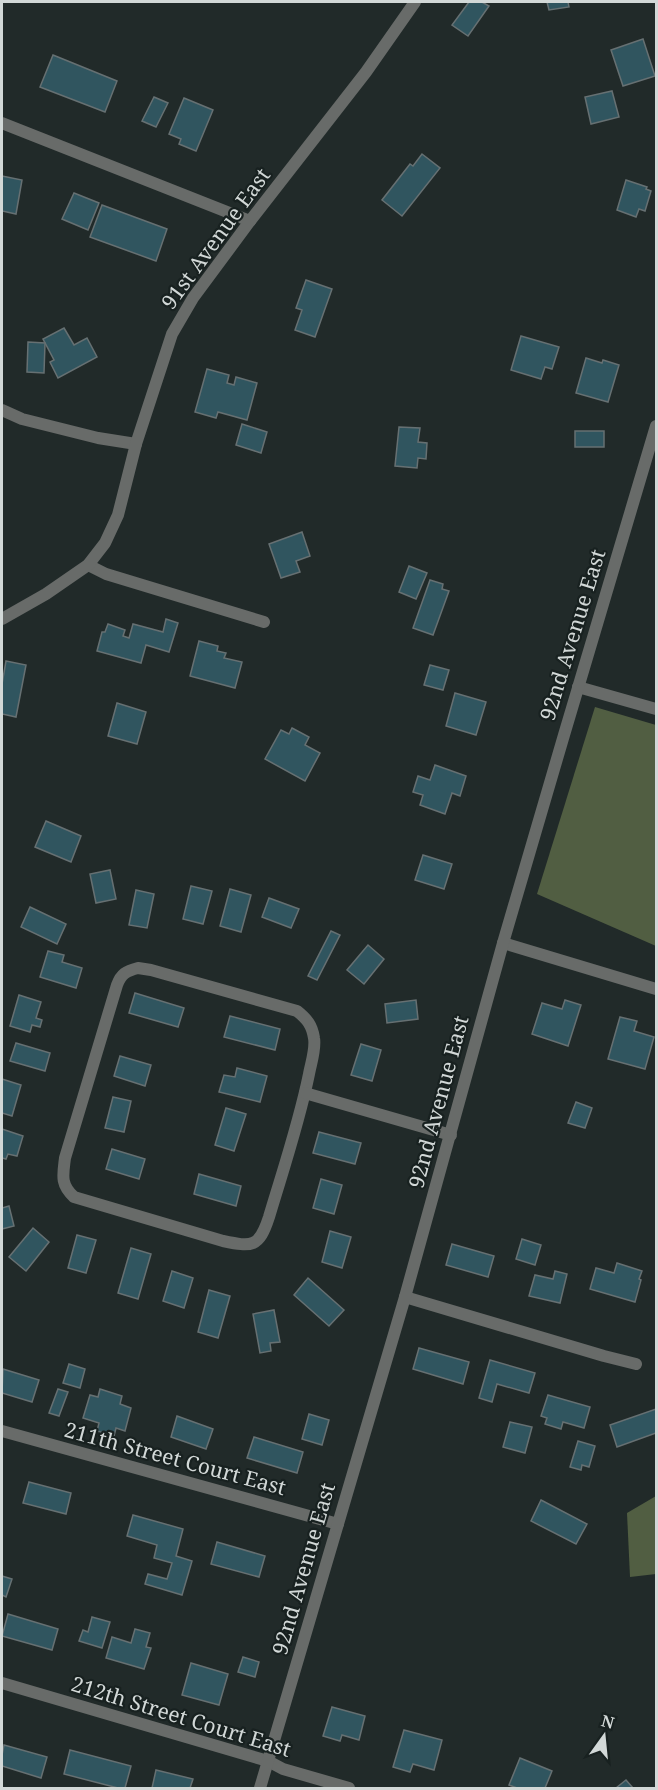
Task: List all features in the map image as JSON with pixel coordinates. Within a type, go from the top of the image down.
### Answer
[{"type":"street","name":"91st Avenue East","points":[[2,619],[46,594],[95,558],[118,515],[136,444],[172,334],[193,298],[366,72],[415,2]]},
{"type":"street","points":[[2,123],[250,221]]},
{"type":"street","points":[[2,410],[22,419],[87,436],[136,444]]},
{"type":"street","name":"92nd Avenue East","points":[[260,1788],[405,1297],[503,943],[657,426]]},
{"type":"street","points":[[88,565],[106,574],[264,622]]},
{"type":"street","points":[[578,687],[657,710]]},
{"type":"street","points":[[503,943],[657,989]]},
{"type":"street","points":[[138,968],[151,970],[297,1011],[308,1020],[315,1039],[305,1093],[267,1225],[259,1239],[251,1244],[246,1246],[223,1241],[74,1197],[66,1190],[63,1176],[65,1158],[117,985],[120,976],[127,970],[138,968]]},
{"type":"street","points":[[305,1093],[451,1135]]},
{"type":"street","points":[[405,1297],[636,1364]]},
{"type":"street","name":"211th Street Court East","points":[[2,1431],[338,1524]]},
{"type":"street","name":"212th Street Court East","points":[[2,1683],[268,1761],[283,1769],[349,1788]]},
{"type":"green space","points":[[595,707],[656,725],[656,946],[537,894]]},
{"type":"green space","points":[[656,1496],[656,1574],[630,1577],[627,1513]]},
{"type":"building","points":[[469,2],[482,2],[489,6],[468,36],[452,25]]},
{"type":"building","points":[[547,2],[568,2],[569,7],[549,10]]},
{"type":"building","points":[[643,39],[655,76],[623,86],[611,50]]},
{"type":"building","points":[[53,55],[117,81],[105,112],[40,87]]},
{"type":"building","points":[[612,91],[619,117],[591,124],[585,97]]},
{"type":"building","points":[[154,97],[168,103],[156,127],[142,121]]},
{"type":"building","points":[[184,98],[213,110],[196,151],[179,144],[181,139],[169,134]]},
{"type":"building","points":[[422,154],[440,168],[402,216],[382,200],[410,164],[413,166]]},
{"type":"building","points":[[2,176],[22,180],[16,214],[2,211]]},
{"type":"building","points":[[626,180],[647,187],[646,189],[651,191],[645,211],[639,209],[636,217],[617,210]]},
{"type":"building","points":[[74,193],[99,203],[88,230],[62,219]]},
{"type":"building","points":[[102,205],[167,229],[156,261],[90,237]]},
{"type":"building","points":[[306,280],[332,289],[315,337],[295,330],[302,310],[296,308]]},
{"type":"building","points":[[64,328],[74,345],[87,338],[97,357],[58,378],[50,362],[54,360],[43,339]]},
{"type":"building","points":[[521,336],[559,347],[552,369],[545,367],[541,379],[511,370]]},
{"type":"building","points":[[28,342],[45,343],[44,373],[27,372]]},
{"type":"building","points":[[586,358],[619,365],[608,402],[576,393]]},
{"type":"building","points":[[207,369],[229,375],[227,383],[234,385],[236,377],[257,383],[247,420],[218,412],[216,418],[195,412]]},
{"type":"building","points":[[242,424],[267,432],[261,453],[236,445]]},
{"type":"building","points":[[399,427],[420,428],[418,442],[427,443],[426,459],[418,458],[417,468],[395,466]]},
{"type":"building","points":[[575,431],[604,431],[604,447],[575,447]]},
{"type":"building","points":[[302,532],[310,556],[296,561],[300,572],[281,578],[269,544]]},
{"type":"building","points":[[409,566],[427,573],[416,599],[399,592]]},
{"type":"building","points":[[430,580],[443,584],[442,589],[449,591],[433,635],[413,628]]},
{"type":"building","points":[[166,619],[178,623],[169,652],[146,645],[141,663],[97,651],[102,632],[105,632],[108,624],[125,630],[123,636],[129,638],[133,624],[163,632]]},
{"type":"building","points":[[199,641],[218,646],[217,651],[226,653],[224,658],[242,662],[235,688],[190,676]]},
{"type":"building","points":[[6,661],[26,665],[16,717],[2,714],[2,684]]},
{"type":"building","points":[[430,665],[449,670],[443,690],[424,685]]},
{"type":"building","points":[[455,693],[486,702],[476,735],[446,726]]},
{"type":"building","points":[[117,703],[146,712],[137,744],[108,736]]},
{"type":"building","points":[[292,728],[309,737],[305,745],[320,753],[305,781],[265,759],[281,730],[289,734]]},
{"type":"building","points":[[435,765],[466,776],[460,796],[452,793],[445,814],[420,805],[423,795],[413,792],[418,776],[430,780]]},
{"type":"building","points":[[46,821],[81,836],[71,862],[35,847]]},
{"type":"building","points":[[423,855],[452,864],[444,889],[415,880]]},
{"type":"building","points":[[110,870],[116,899],[96,903],[90,874]]},
{"type":"building","points":[[191,886],[212,891],[203,924],[183,919]]},
{"type":"building","points":[[230,889],[251,895],[241,932],[220,926]]},
{"type":"building","points":[[136,890],[154,894],[147,928],[129,925]]},
{"type":"building","points":[[269,898],[299,909],[291,928],[262,917]]},
{"type":"building","points":[[30,907],[66,924],[57,944],[21,927]]},
{"type":"building","points":[[331,931],[340,935],[317,980],[308,976]]},
{"type":"building","points":[[368,945],[384,959],[364,984],[347,970]]},
{"type":"building","points":[[48,951],[64,955],[62,962],[82,968],[76,988],[40,977]]},
{"type":"building","points":[[135,993],[184,1008],[178,1027],[129,1013]]},
{"type":"building","points":[[19,995],[41,1002],[36,1018],[42,1020],[40,1027],[32,1025],[30,1032],[10,1026]]},
{"type":"building","points":[[416,1000],[418,1019],[387,1023],[385,1004]]},
{"type":"building","points":[[565,1000],[581,1005],[568,1046],[532,1034],[542,1003],[562,1009]]},
{"type":"building","points":[[230,1016],[280,1029],[275,1050],[224,1037]]},
{"type":"building","points":[[620,1017],[637,1021],[634,1031],[654,1037],[645,1069],[608,1059]]},
{"type":"building","points":[[16,1043],[50,1053],[45,1071],[10,1061]]},
{"type":"building","points":[[361,1044],[381,1050],[372,1081],[351,1075]]},
{"type":"building","points":[[120,1056],[151,1065],[145,1086],[114,1076]]},
{"type":"building","points":[[237,1068],[267,1076],[260,1102],[219,1092],[224,1075],[235,1077]]},
{"type":"building","points":[[2,1079],[21,1085],[12,1116],[2,1113]]},
{"type":"building","points":[[113,1097],[131,1101],[124,1132],[105,1128]]},
{"type":"building","points":[[576,1102],[592,1108],[585,1128],[568,1123]]},
{"type":"building","points":[[226,1108],[246,1114],[234,1151],[215,1145]]},
{"type":"building","points":[[2,1129],[23,1136],[17,1156],[8,1154],[6,1159],[2,1158]]},
{"type":"building","points":[[319,1132],[361,1143],[355,1164],[313,1153]]},
{"type":"building","points":[[112,1149],[145,1159],[139,1179],[106,1169]]},
{"type":"building","points":[[199,1174],[241,1186],[236,1206],[194,1194]]},
{"type":"building","points":[[321,1179],[342,1185],[334,1214],[313,1208]]},
{"type":"building","points":[[9,1206],[14,1226],[2,1229],[2,1208]]},
{"type":"building","points":[[33,1228],[49,1242],[26,1271],[9,1257]]},
{"type":"building","points":[[330,1231],[351,1237],[342,1268],[322,1262]]},
{"type":"building","points":[[77,1235],[96,1240],[86,1273],[68,1268]]},
{"type":"building","points":[[522,1239],[541,1245],[535,1265],[516,1259]]},
{"type":"building","points":[[452,1244],[494,1256],[488,1277],[446,1265]]},
{"type":"building","points":[[131,1248],[151,1254],[138,1299],[118,1293]]},
{"type":"building","points":[[617,1263],[642,1271],[635,1302],[590,1289],[596,1268],[614,1273]]},
{"type":"building","points":[[172,1271],[193,1278],[184,1308],[163,1301]]},
{"type":"building","points":[[555,1271],[567,1274],[560,1303],[529,1296],[535,1275],[553,1279]]},
{"type":"building","points":[[308,1278],[344,1310],[329,1326],[294,1295]]},
{"type":"building","points":[[209,1290],[230,1296],[218,1338],[198,1332]]},
{"type":"building","points":[[274,1310],[280,1342],[270,1343],[271,1351],[260,1353],[253,1314]]},
{"type":"building","points":[[419,1348],[469,1362],[463,1384],[413,1369]]},
{"type":"building","points":[[490,1360],[535,1373],[529,1393],[497,1384],[492,1402],[479,1398]]},
{"type":"building","points":[[69,1364],[85,1369],[80,1388],[63,1383]]},
{"type":"building","points":[[3,1369],[39,1380],[32,1402],[2,1393]]},
{"type":"building","points":[[58,1389],[68,1392],[59,1416],[49,1413]]},
{"type":"building","points":[[100,1389],[122,1396],[120,1404],[131,1408],[125,1431],[116,1428],[114,1436],[97,1431],[99,1423],[83,1418],[90,1395],[98,1397]]},
{"type":"building","points":[[548,1395],[590,1407],[584,1428],[563,1422],[561,1429],[545,1424],[547,1418],[541,1416]]},
{"type":"building","points":[[656,1409],[656,1433],[617,1447],[610,1425]]},
{"type":"building","points":[[309,1414],[329,1420],[322,1445],[302,1439]]},
{"type":"building","points":[[177,1416],[213,1429],[206,1449],[171,1437]]},
{"type":"building","points":[[510,1422],[532,1427],[525,1453],[503,1447]]},
{"type":"building","points":[[254,1437],[303,1452],[297,1473],[247,1458]]},
{"type":"building","points":[[578,1441],[595,1446],[589,1467],[582,1465],[581,1470],[570,1467]]},
{"type":"building","points":[[29,1482],[71,1493],[66,1514],[23,1503]]},
{"type":"building","points":[[541,1500],[587,1524],[576,1544],[531,1521]]},
{"type":"building","points":[[133,1515],[183,1529],[176,1556],[192,1561],[182,1595],[145,1584],[148,1574],[167,1579],[172,1563],[154,1558],[157,1545],[127,1536]]},
{"type":"building","points":[[217,1542],[265,1556],[259,1577],[211,1564]]},
{"type":"building","points":[[2,1576],[12,1579],[6,1597],[2,1595]]},
{"type":"building","points":[[8,1614],[58,1629],[52,1650],[2,1636]]},
{"type":"building","points":[[92,1617],[110,1622],[102,1648],[79,1641],[83,1630],[88,1632]]},
{"type":"building","points":[[135,1629],[150,1633],[146,1647],[151,1648],[144,1669],[106,1658],[112,1637],[131,1643]]},
{"type":"building","points":[[243,1657],[259,1662],[255,1677],[238,1672]]},
{"type":"building","points":[[191,1663],[228,1674],[219,1705],[182,1695]]},
{"type":"building","points":[[332,1707],[365,1716],[359,1740],[342,1735],[340,1741],[323,1736]]},
{"type":"building","points":[[404,1730],[442,1740],[434,1770],[413,1764],[410,1772],[393,1767]]},
{"type":"building","points":[[4,1745],[47,1757],[41,1778],[2,1766]]},
{"type":"building","points":[[70,1750],[131,1766],[125,1788],[64,1774]]},
{"type":"building","points":[[520,1758],[552,1771],[545,1788],[517,1788],[509,1785]]},
{"type":"building","points":[[156,1770],[193,1779],[190,1788],[152,1788]]},
{"type":"building","points":[[626,1780],[633,1788],[616,1788]]}]
